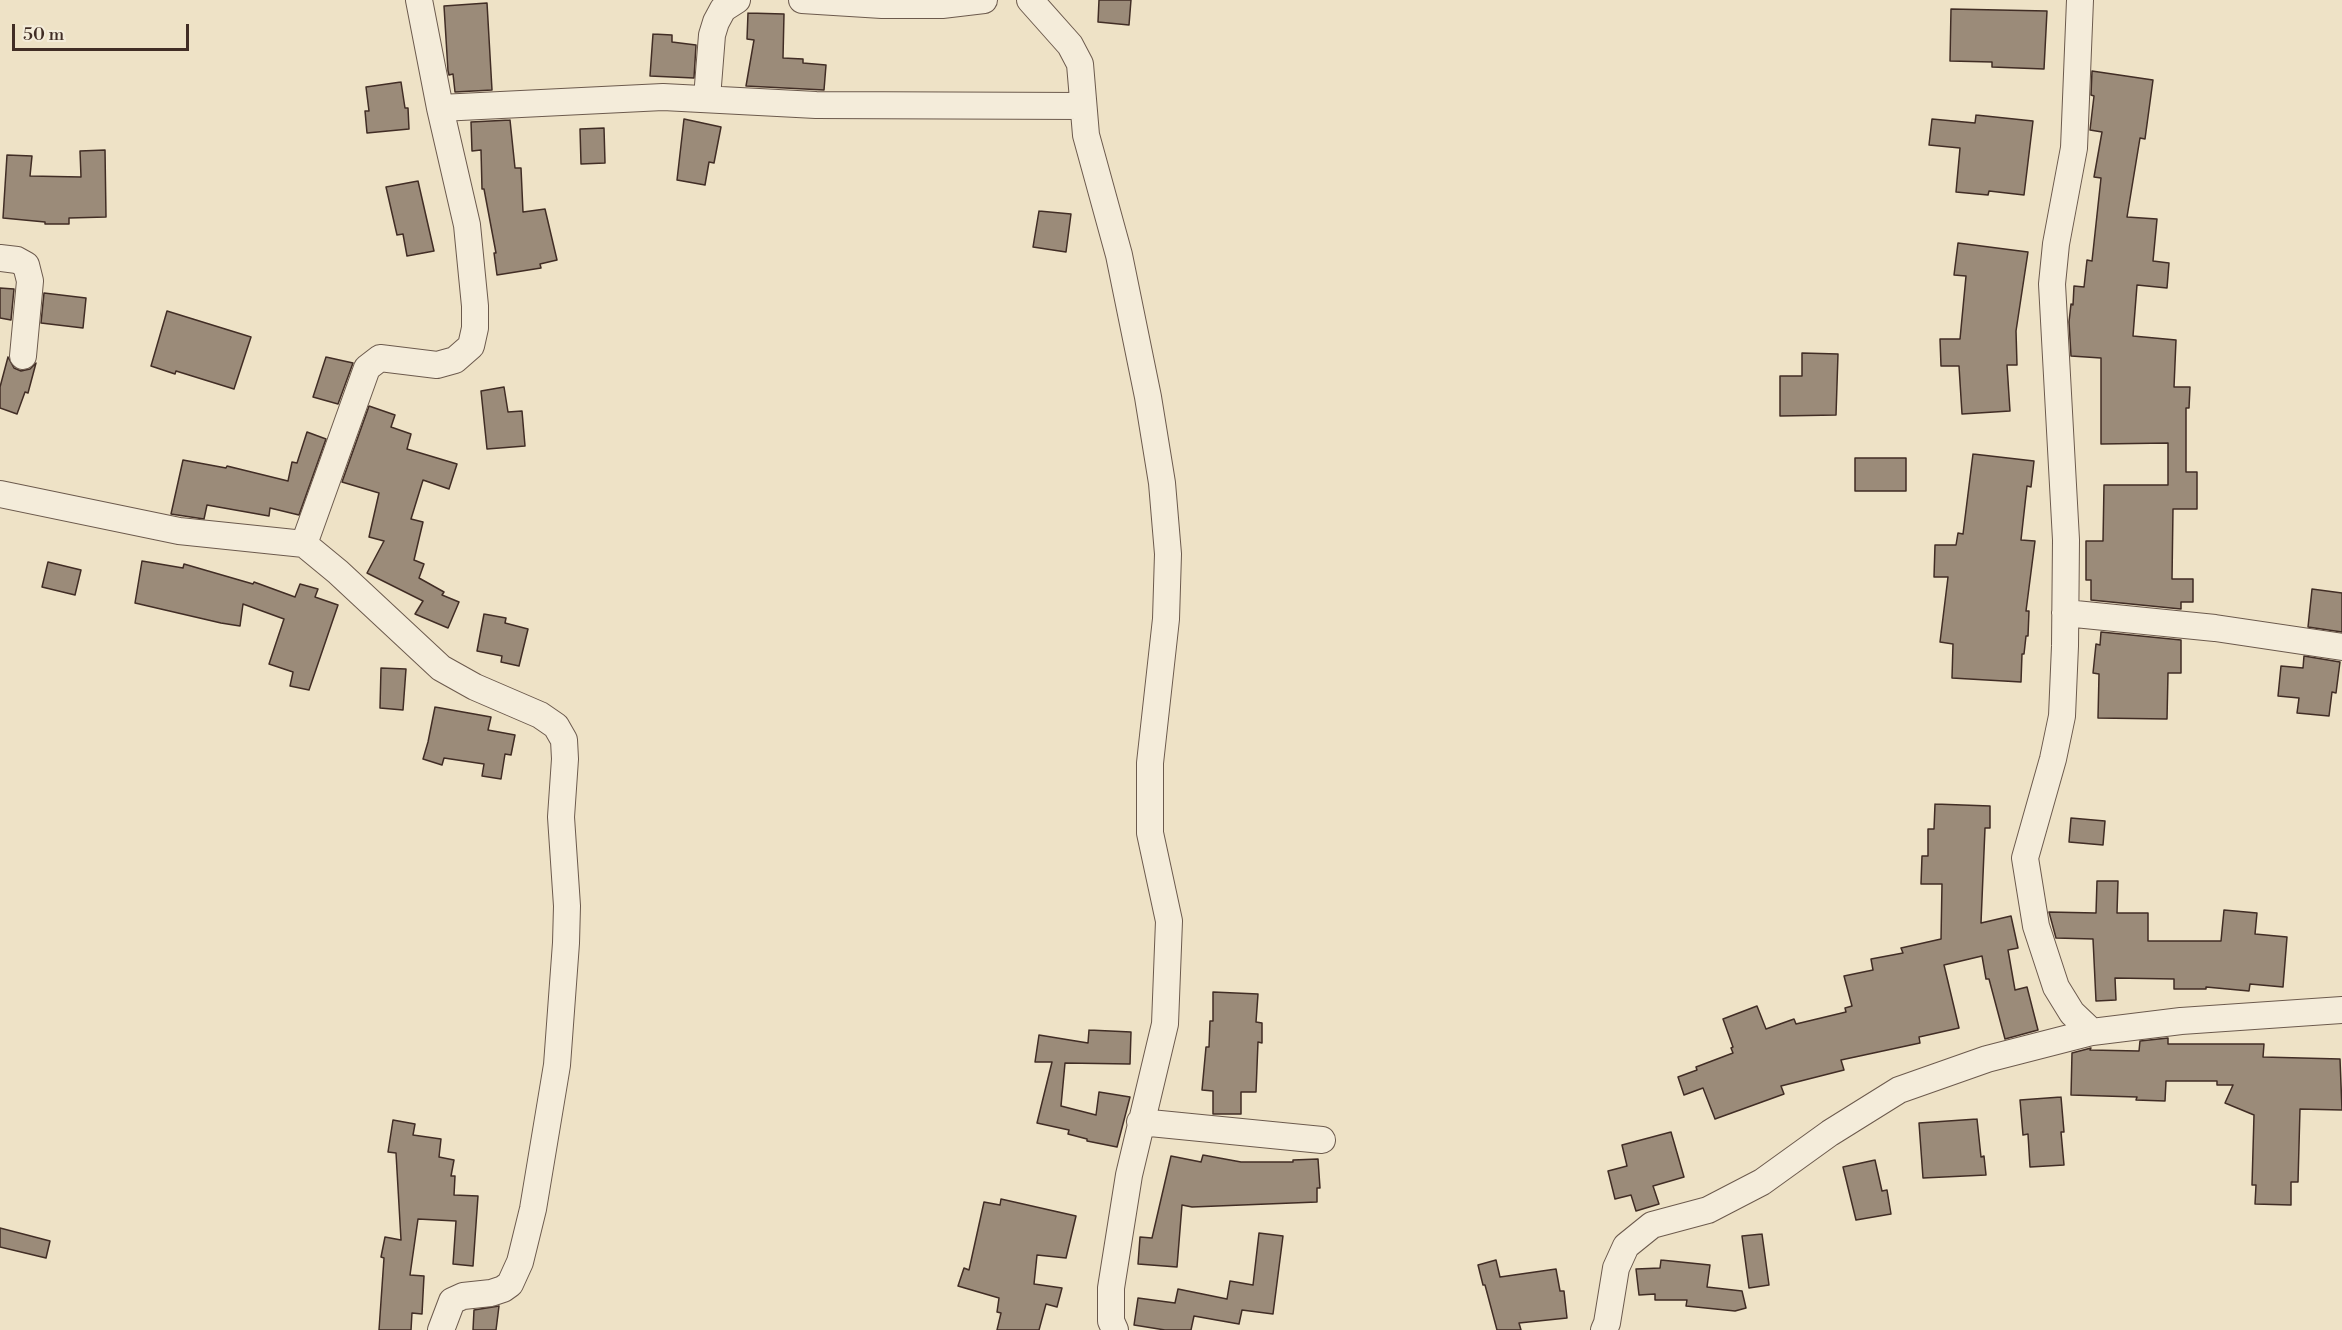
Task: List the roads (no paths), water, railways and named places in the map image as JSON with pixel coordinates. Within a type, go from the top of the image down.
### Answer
[{"type":"street","points":[[304,544],[367,368],[380,358],[437,365],[455,360],[471,346],[475,328],[467,225],[440,108],[419,0]]},
{"type":"street","points":[[707,98],[712,34],[723,9],[737,0]]},
{"type":"street","points":[[802,0],[882,5],[942,5],[984,0]]},
{"type":"street","points":[[1030,0],[1070,45],[1080,64],[1086,135],[1119,255],[1148,397],[1162,483],[1168,554],[1166,619],[1150,763],[1150,833],[1169,921],[1165,1024],[1129,1175],[1111,1288],[1111,1321],[1115,1330]]},
{"type":"street","points":[[2080,0],[2074,148],[2056,244],[2052,285],[2065,529],[2062,716],[2053,759],[2027,848],[2025,868],[2036,926],[2056,987],[2072,1013],[2092,1032]]},
{"type":"street","points":[[440,108],[663,97],[816,105],[1083,106]]},
{"type":"street","points":[[0,258],[17,260],[26,265],[30,280],[23,356]]},
{"type":"street","points":[[0,494],[179,531],[304,544],[338,572],[441,668],[475,687],[540,715],[556,726],[564,740],[561,817],[567,906],[566,943],[556,1065],[533,1209],[520,1262],[510,1284],[491,1293],[463,1296],[452,1301],[441,1330]]},
{"type":"street","points":[[2065,613],[2215,628],[2342,647]]},
{"type":"street","points":[[1604,1330],[1616,1268],[1626,1246],[1652,1225],[1708,1210],[1762,1182],[1830,1133],[1899,1090],[1987,1059],[2092,1032],[2181,1021],[2342,1010]]},
{"type":"street","points":[[1140,1122],[1322,1140]]}]
